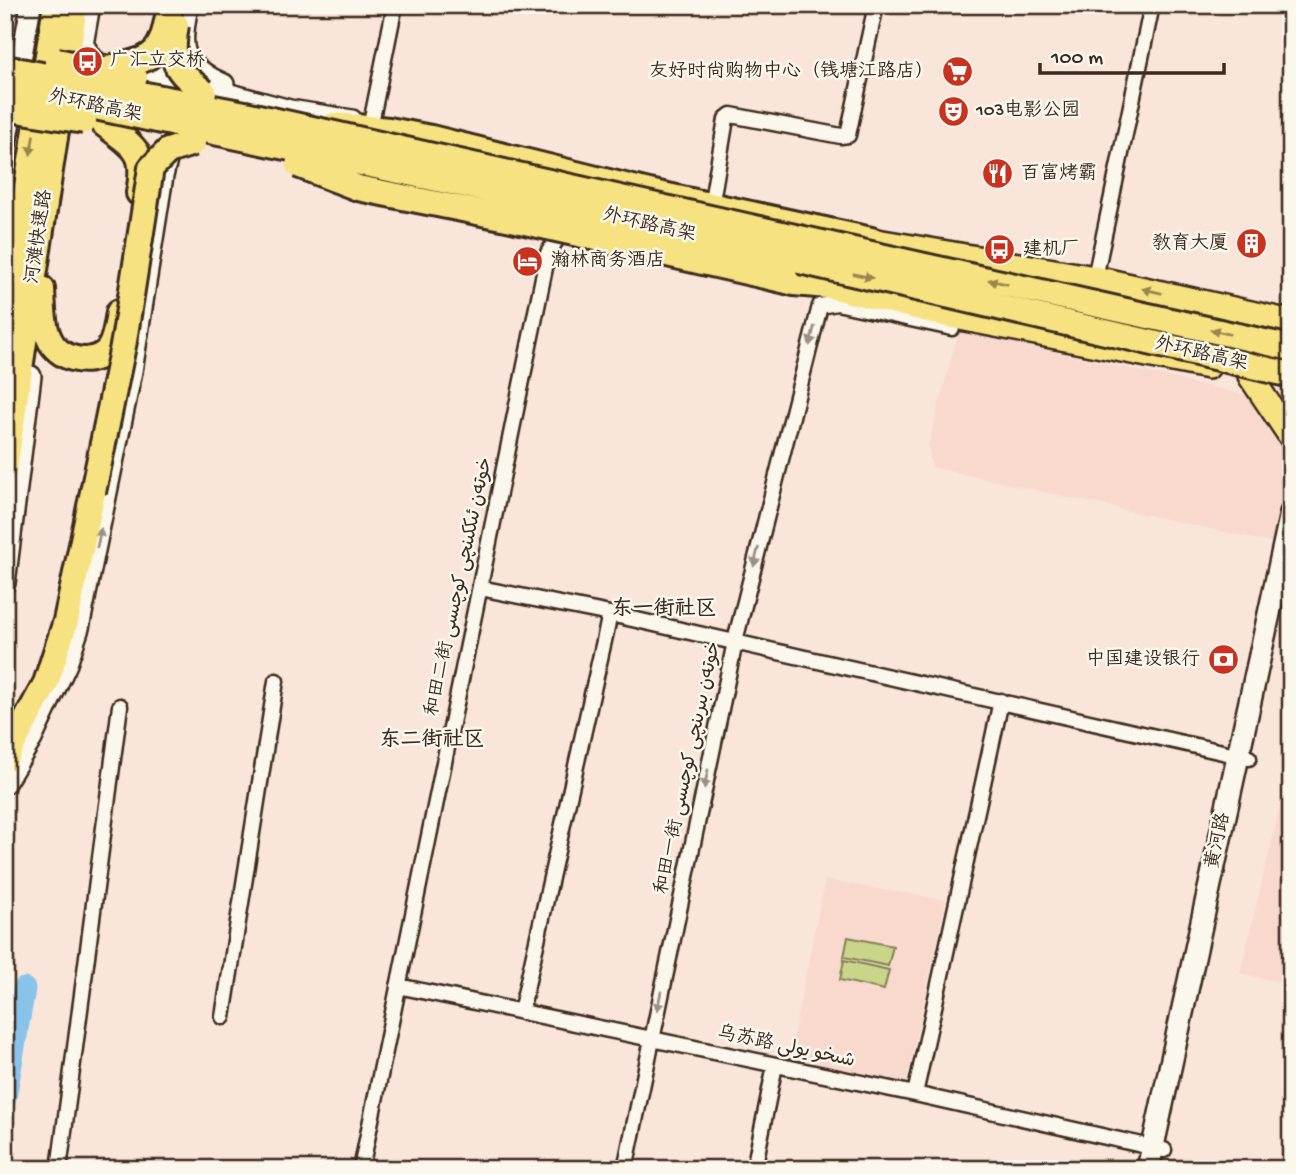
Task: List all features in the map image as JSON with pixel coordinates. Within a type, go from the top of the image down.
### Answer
[{"type":"highway","name":"河滩快速路","points":[[5,323],[56,5]]},
{"type":"highway","name":"河滩快速路","points":[[5,468],[75,5]]},
{"type":"highway","points":[[99,69],[138,63],[151,56],[159,48],[165,33],[170,5]]},
{"type":"highway","points":[[180,5],[172,51],[181,74],[204,92]]},
{"type":"highway","points":[[11,44],[99,69],[459,155],[594,192]]},
{"type":"highway","name":"外环路高架","points":[[5,68],[245,114],[1290,347]]},
{"type":"highway","name":"外环路高架","points":[[5,88],[528,198],[1291,375]]},
{"type":"highway","points":[[6,116],[104,124],[298,165],[528,198]]},
{"type":"highway","points":[[42,284],[48,338],[57,351],[71,358],[89,359],[105,353],[117,326],[143,171],[140,155],[104,124]]},
{"type":"highway","points":[[334,125],[389,130],[432,138],[649,192],[871,240]]},
{"type":"highway","points":[[5,759],[46,683],[66,621],[124,341],[151,168],[183,139]]},
{"type":"highway","points":[[298,165],[358,188],[512,219],[794,283],[828,286]]},
{"type":"main road","points":[[871,240],[1096,278],[1283,318]]},
{"type":"main road","points":[[828,286],[955,317],[1291,385]]},
{"type":"main road","points":[[1250,376],[1291,437]]},
{"type":"main road","name":"黄河路","points":[[1148,1169],[1159,1156],[1291,513]]},
{"type":"main road","name":"黄河路","points":[[1243,756],[1291,573]]},
{"type":"street","points":[[5,149],[11,44],[31,5]]},
{"type":"street","points":[[5,583],[42,284],[90,5]]},
{"type":"street","points":[[188,5],[185,52],[206,77],[273,105]]},
{"type":"street","points":[[371,123],[395,5]]},
{"type":"street","points":[[713,195],[726,119],[731,116],[841,136],[848,135],[876,5]]},
{"type":"street","points":[[1096,278],[1152,5]]},
{"type":"street","points":[[83,44],[100,64],[160,75],[273,105],[858,225],[933,250]]},
{"type":"street","points":[[70,121],[86,115],[561,222],[828,286]]},
{"type":"street","points":[[5,783],[32,739],[67,664],[79,628],[118,445],[163,176],[183,139]]},
{"type":"street","name":"和田二街 خوتەن ئىككىنچى كوچىسى","points":[[361,1169],[548,253],[557,239],[561,222]]},
{"type":"street","name":"和田一街 خوتەن بىرىنچى كوچىسى","points":[[625,1169],[735,642],[820,306],[837,303],[952,328]]},
{"type":"street","points":[[480,588],[610,614],[1243,756]]},
{"type":"street","points":[[521,1012],[610,614]]},
{"type":"street","points":[[223,1017],[276,681]]},
{"type":"street","points":[[915,1094],[1001,701]]},
{"type":"street","points":[[59,1169],[120,706]]},
{"type":"street","name":"乌苏路 شىخو يولى","points":[[398,986],[915,1094],[1159,1156]]},
{"type":"street","points":[[754,1169],[775,1065]]},
{"type":"shaded area","points":[[959,330],[1250,396],[1291,448],[1291,477],[1277,544],[932,467],[928,446]]},
{"type":"shaded area","points":[[1291,765],[1291,985],[1240,973]]},
{"type":"shaded area","points":[[825,880],[946,900],[906,1083],[788,1062]]},
{"type":"green space","points":[[848,937],[893,946],[888,966],[844,957]]},
{"type":"green space","points":[[844,960],[889,970],[884,990],[840,980]]},
{"type":"waterway","points":[[5,1098],[24,989]]},
{"type":"place","name":"广汇立交桥","points":[[87,61]]},
{"type":"place","name":"友好时尚购物中心（钱塘江路店）","points":[[957,72]]},
{"type":"place","name":"103电影公园","points":[[953,111]]},
{"type":"place","name":"百富烤霸","points":[[998,174]]},
{"type":"place","name":"教育大厦","points":[[1251,244]]},
{"type":"place","name":"建机厂","points":[[1000,250]]},
{"type":"place","name":"瀚林商务酒店","points":[[528,261]]},
{"type":"place","name":"中国建设银行","points":[[1223,660]]},
{"type":"district","name":"东一街社区","points":[[664,610]]},
{"type":"district","name":"东二街社区","points":[[432,741]]}]
